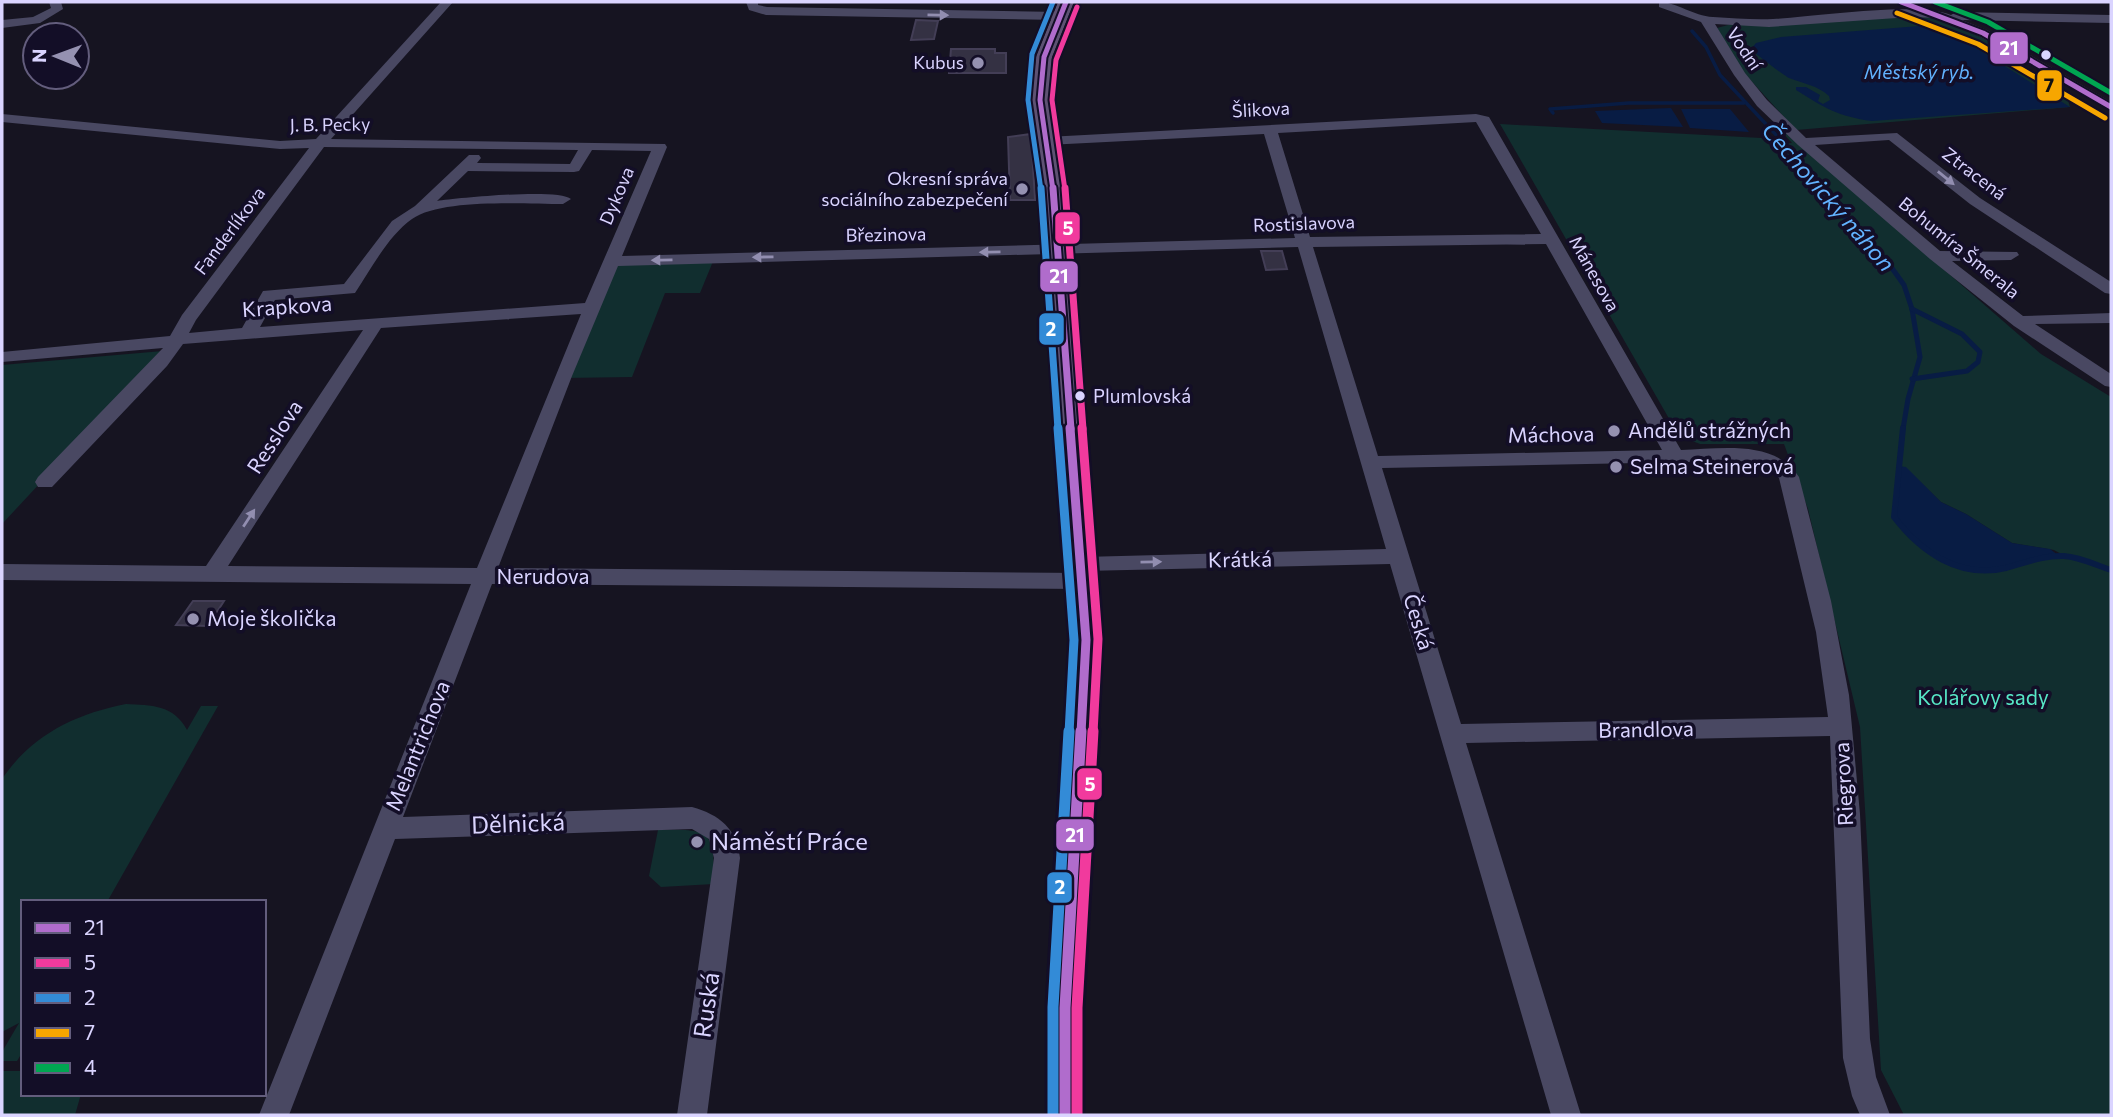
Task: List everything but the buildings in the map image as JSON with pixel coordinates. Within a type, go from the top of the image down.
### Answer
[{"type":"main road","points":[[1063,7],[1040,77],[1040,100],[1058,250],[1083,572],[1086,673],[1065,1007],[1065,1115]]},
{"type":"street","points":[[2,24],[44,17],[57,9],[55,2]]},
{"type":"street","name":"Fanderlíkova","points":[[45,482],[161,362],[188,319],[320,143],[447,2]]},
{"type":"street","points":[[752,2],[753,7],[766,11],[1063,7]]},
{"type":"street","name":"Vodní","points":[[1662,2],[1706,20],[1740,75],[1797,137]]},
{"type":"street","points":[[1901,2],[1983,33],[2109,106]]},
{"type":"street","points":[[1706,20],[1754,23],[1911,13],[2111,19]]},
{"type":"street","name":"J. B. Pecky","points":[[2,118],[280,145],[320,143],[660,147]]},
{"type":"street","name":"Šlikova","points":[[1047,141],[1476,118]]},
{"type":"street","name":"Mánesova","points":[[1476,118],[1489,125],[1674,455]]},
{"type":"street","name":"Česká","points":[[1270,129],[1302,243],[1566,1115]]},
{"type":"street","name":"Ztracená","points":[[1797,137],[1892,136],[1975,201],[2111,289]]},
{"type":"street","name":"Bohumíra Šmerala","points":[[1797,137],[1936,256],[2020,322],[2111,382]]},
{"type":"street","points":[[248,332],[270,295],[349,289],[405,216],[422,206],[467,167],[483,146]]},
{"type":"street","points":[[467,167],[575,169],[587,147]]},
{"type":"street","name":"Dykova","points":[[583,308],[610,261],[660,147]]},
{"type":"street","points":[[422,206],[563,199]]},
{"type":"street","name":"Rostislavova","points":[[1058,250],[1552,239]]},
{"type":"street","name":"Březinova","points":[[610,261],[1058,250]]},
{"type":"street","points":[[1936,256],[2011,255]]},
{"type":"street","name":"Krapkova","points":[[2,357],[144,345],[248,332],[583,308]]},
{"type":"street","name":"Melantrichova","points":[[274,1115],[563,376],[583,308]]},
{"type":"street","points":[[2020,322],[2037,319],[2111,318]]},
{"type":"street","name":"Resslova","points":[[211,575],[376,323]]},
{"type":"street","name":"Máchova","points":[[1370,462],[1739,454],[1775,460]]},
{"type":"street","name":"Riegrova","points":[[1775,460],[1788,477],[1832,660],[1841,726],[1853,945],[1855,1055],[1861,1085],[1875,1115]]},
{"type":"street","name":"Krátká","points":[[1083,572],[1398,556]]},
{"type":"street","name":"Nerudova","points":[[2,572],[485,577],[1083,572]]},
{"type":"street","name":"Brandlova","points":[[1452,734],[1841,726]]},
{"type":"street","name":"Dělnická","points":[[386,828],[692,818],[718,828],[726,842],[722,894]]},
{"type":"street","name":"Ruská","points":[[692,1115],[722,894]]},
{"type":"green space","name":"Městský ryb.","points":[[1916,16],[1960,27],[2027,62],[2012,63],[2067,97],[2070,107],[1796,130],[1744,73],[1717,28],[1728,25]]},
{"type":"green space","name":"Kolářovy sady","points":[[1500,124],[1780,139],[1782,144],[1792,143],[1783,133],[1787,133],[2041,354],[2111,397],[2111,1115],[1904,1115],[1881,1070],[1860,727],[1808,509],[1784,444],[1700,444],[1679,436]],"holes":[[[1905,467],[1941,502],[1966,514],[2012,543],[2054,550],[2065,556],[2041,558],[1986,571],[1955,565],[1927,550],[1894,517]]]},
{"type":"green space","points":[[714,259],[700,293],[665,293],[632,377],[563,378],[610,261]]},
{"type":"green space","points":[[163,351],[2,524],[2,365]]},
{"type":"green space","points":[[126,704],[161,708],[176,716],[187,730],[201,706],[218,706],[108,900],[21,900],[21,1054],[17,1061],[2,1061],[2,1052],[19,1023],[2,1032],[2,779],[27,750],[41,739],[72,721]]},
{"type":"green space","points":[[658,830],[690,831],[706,837],[711,843],[713,853],[714,884],[661,887],[649,876]]},
{"type":"green space","points":[[2,1071],[21,1071],[21,1096],[80,1096],[75,1115],[2,1115]]},
{"type":"water","name":"Městský ryb.","points":[[1932,25],[1944,28],[2070,107],[1872,121],[1860,119],[1832,110],[1796,90],[1796,87],[1806,87],[1820,95],[1818,101],[1823,104],[1830,100],[1820,89],[1787,77],[1751,49],[1756,43],[1781,37]]},
{"type":"water","points":[[1671,108],[1683,127],[1602,123],[1595,111]]},
{"type":"water","points":[[1681,109],[1730,109],[1749,132],[1690,128]]},
{"type":"water","points":[[1899,466],[1906,467],[1941,502],[1966,514],[2012,543],[2050,549],[2059,556],[1988,569],[1968,569],[1950,565],[1931,556],[1894,517]]},
{"type":"waterway","name":"Čechovický náhon","points":[[1692,31],[1706,47],[1720,75],[1780,139],[1783,152],[1819,190]]},
{"type":"waterway","points":[[1553,113],[1550,109],[1629,103],[1744,103]]},
{"type":"waterway","name":"Čechovický náhon","points":[[1817,188],[1889,264],[1904,285],[1912,309]]},
{"type":"waterway","points":[[1912,309],[1962,334],[1980,352],[1978,362],[1967,371],[1914,379]]},
{"type":"waterway","name":"Čechovický náhon","points":[[1912,309],[1920,357],[1914,379]]},
{"type":"waterway","name":"Čechovický náhon","points":[[1903,429],[1914,379]]},
{"type":"waterway","name":"Čechovický náhon","points":[[1903,428],[1894,517],[1916,541],[1942,560],[1972,570],[1989,570],[2064,556],[2111,570]]},
{"type":"transit line","name":"2","points":[[1053,2],[1032,54],[1028,100],[1040,178],[1074,640],[1053,1007],[1053,1115]]},
{"type":"transit line","name":"21","points":[[1065,1115],[1065,1008],[1086,640],[1052,177],[1040,100],[1044,57],[1066,2]]},
{"type":"transit line","name":"21","points":[[1901,2],[1983,33],[2111,107]]},
{"type":"transit line","name":"4","points":[[1935,2],[1988,22],[2111,93]]},
{"type":"transit line","name":"5","points":[[1077,7],[1056,60],[1052,100],[1064,176],[1098,639],[1077,1008],[1077,1115]]},
{"type":"transit line","name":"7","points":[[1897,13],[1978,44],[2105,118]]},
{"type":"place","name":"Kubus","points":[[978,63]]},
{"type":"place","name":"Okresní správa sociálního zabezpečení","points":[[1022,189]]},
{"type":"place","name":"Plumlovská","points":[[1080,396]]},
{"type":"place","name":"Andělů strážných","points":[[1614,431]]},
{"type":"place","name":"Selma Steinerová","points":[[1616,467]]},
{"type":"place","name":"Moje školička","points":[[193,619]]},
{"type":"place","name":"Náměstí Práce","points":[[697,842]]}]
